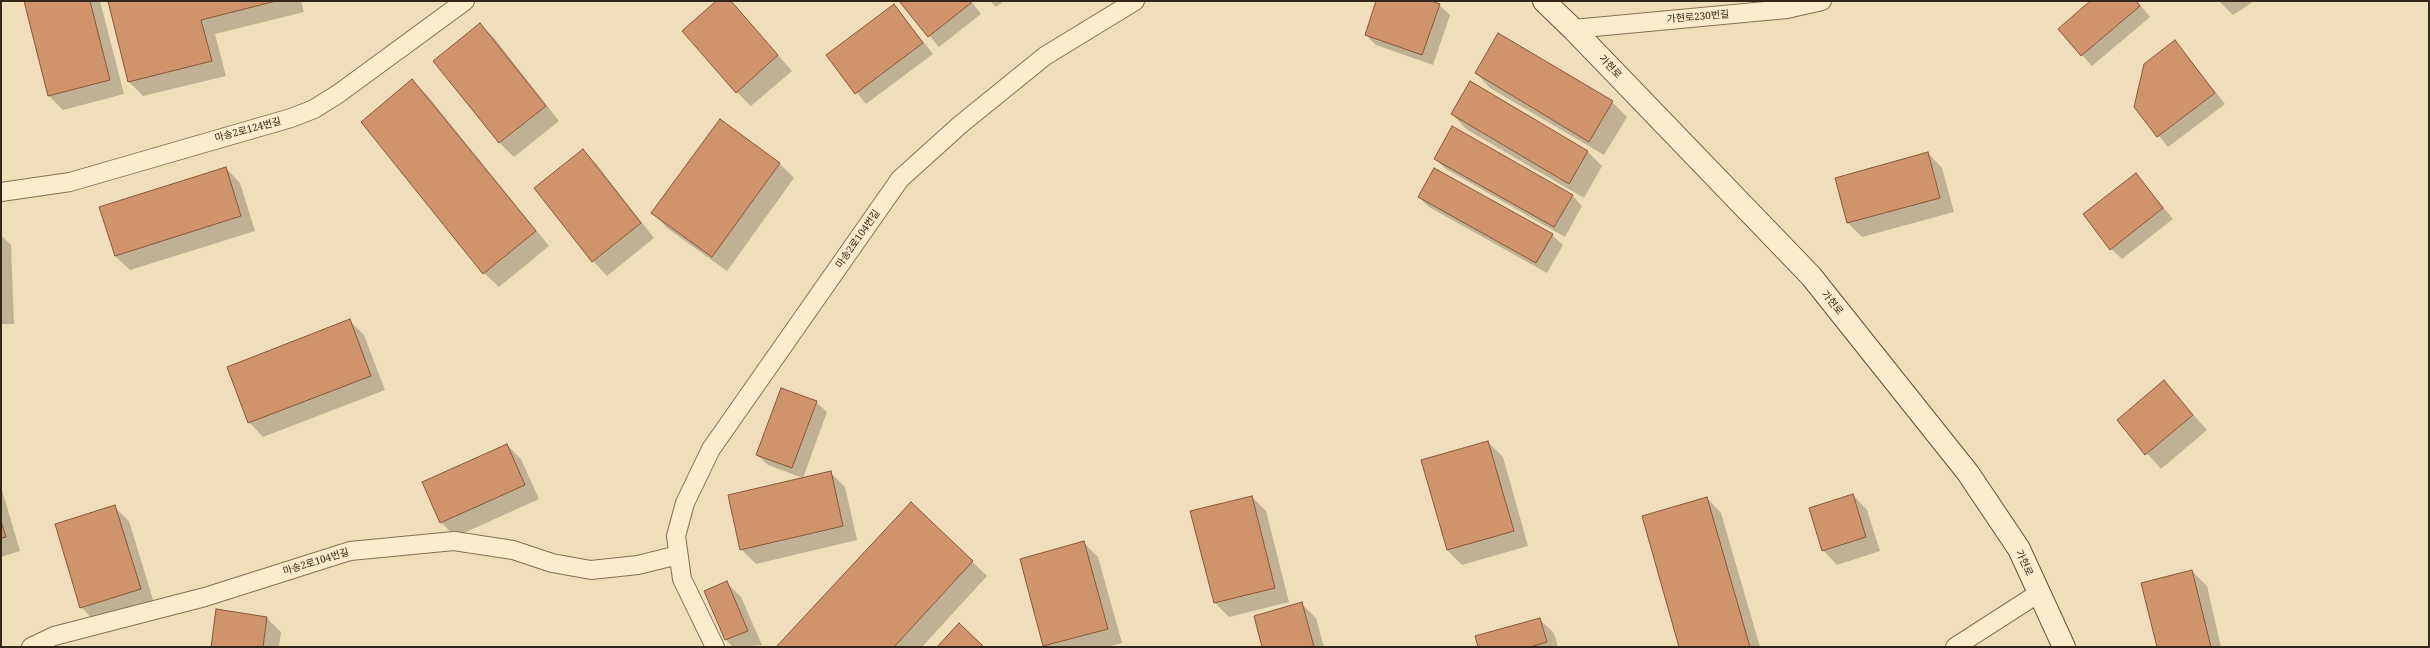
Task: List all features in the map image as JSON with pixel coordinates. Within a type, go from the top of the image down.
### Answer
[{"type":"street","name":"가현로","points":[[1544,1],[1573,29],[1811,276],[1968,473],[2019,549],[2064,647]]},
{"type":"lane","name":"마송2로124번길","points":[[1,192],[70,182],[291,118],[308,111],[338,94],[465,1]]},
{"type":"lane","name":"마송2로104번길","points":[[715,647],[682,579],[676,536],[685,503],[711,449],[900,179],[961,124],[1045,56],[1135,1]]},
{"type":"lane","name":"가현로230번길","points":[[1573,29],[1787,9],[1822,1]]},
{"type":"lane","name":"마송2로104번길","points":[[31,647],[54,636],[205,597],[350,551],[454,541],[513,550],[552,563],[591,570],[638,566],[678,555]]},
{"type":"lane","points":[[1955,647],[2039,593]]},
{"type":"building","points":[[24,1],[90,1],[110,80],[48,96]]},
{"type":"building","points":[[108,1],[276,1],[201,20],[212,61],[128,82]]},
{"type":"building","points":[[716,1],[731,1],[778,55],[736,93],[682,31]]},
{"type":"building","points":[[899,1],[970,1],[971,3],[928,37]]},
{"type":"building","points":[[1376,1],[1431,1],[1440,4],[1422,55],[1365,35]]},
{"type":"building","points":[[2090,1],[2136,1],[2140,6],[2081,56],[2058,29]]},
{"type":"building","points":[[894,4],[923,43],[855,94],[826,55]]},
{"type":"building","points":[[480,23],[546,106],[499,143],[433,61]]},
{"type":"building","points":[[1498,33],[1613,101],[1589,142],[1475,73]]},
{"type":"building","points":[[2175,40],[2215,93],[2157,137],[2134,107],[2144,64]]},
{"type":"building","points":[[412,79],[536,231],[483,274],[361,122]]},
{"type":"building","points":[[1470,81],[1588,151],[1569,184],[1451,114]]},
{"type":"building","points":[[720,119],[780,163],[712,257],[651,213]]},
{"type":"building","points":[[1452,126],[1573,195],[1554,227],[1434,159]]},
{"type":"building","points":[[583,149],[641,223],[592,262],[534,188]]},
{"type":"building","points":[[1928,152],[1940,198],[1847,223],[1835,178]]},
{"type":"building","points":[[226,167],[241,216],[115,256],[99,207]]},
{"type":"building","points":[[1434,168],[1553,234],[1536,263],[1418,197]]},
{"type":"building","points":[[2136,173],[2163,208],[2110,250],[2083,214]]},
{"type":"building","points":[[350,319],[371,376],[248,423],[227,367]]},
{"type":"building","points":[[2164,380],[2193,415],[2145,455],[2117,420]]},
{"type":"building","points":[[781,388],[817,401],[792,468],[756,455]]},
{"type":"building","points":[[1488,441],[1514,531],[1447,550],[1421,460]]},
{"type":"building","points":[[507,444],[525,485],[440,523],[422,482]]},
{"type":"building","points":[[831,471],[843,526],[740,550],[728,495]]},
{"type":"building","points":[[1853,494],[1866,537],[1822,551],[1809,508]]},
{"type":"building","points":[[1252,496],[1275,588],[1214,603],[1190,511]]},
{"type":"building","points":[[1707,497],[1750,647],[1679,647],[1642,516]]},
{"type":"building","points":[[911,502],[973,561],[894,647],[776,647]]},
{"type":"building","points":[[115,505],[141,589],[80,608],[55,524]]},
{"type":"building","points":[[1,521],[6,537],[1,538]]},
{"type":"building","points":[[1084,541],[1108,629],[1043,646],[1020,559]]},
{"type":"building","points":[[2192,570],[2211,647],[2157,647],[2141,583]]},
{"type":"building","points":[[727,581],[748,631],[725,640],[704,591]]},
{"type":"building","points":[[1302,602],[1314,647],[1262,647],[1254,616]]},
{"type":"building","points":[[216,609],[267,617],[263,647],[211,647]]},
{"type":"building","points":[[1540,618],[1547,642],[1530,647],[1478,647],[1475,636]]},
{"type":"building","points":[[959,623],[984,647],[937,647]]}]
